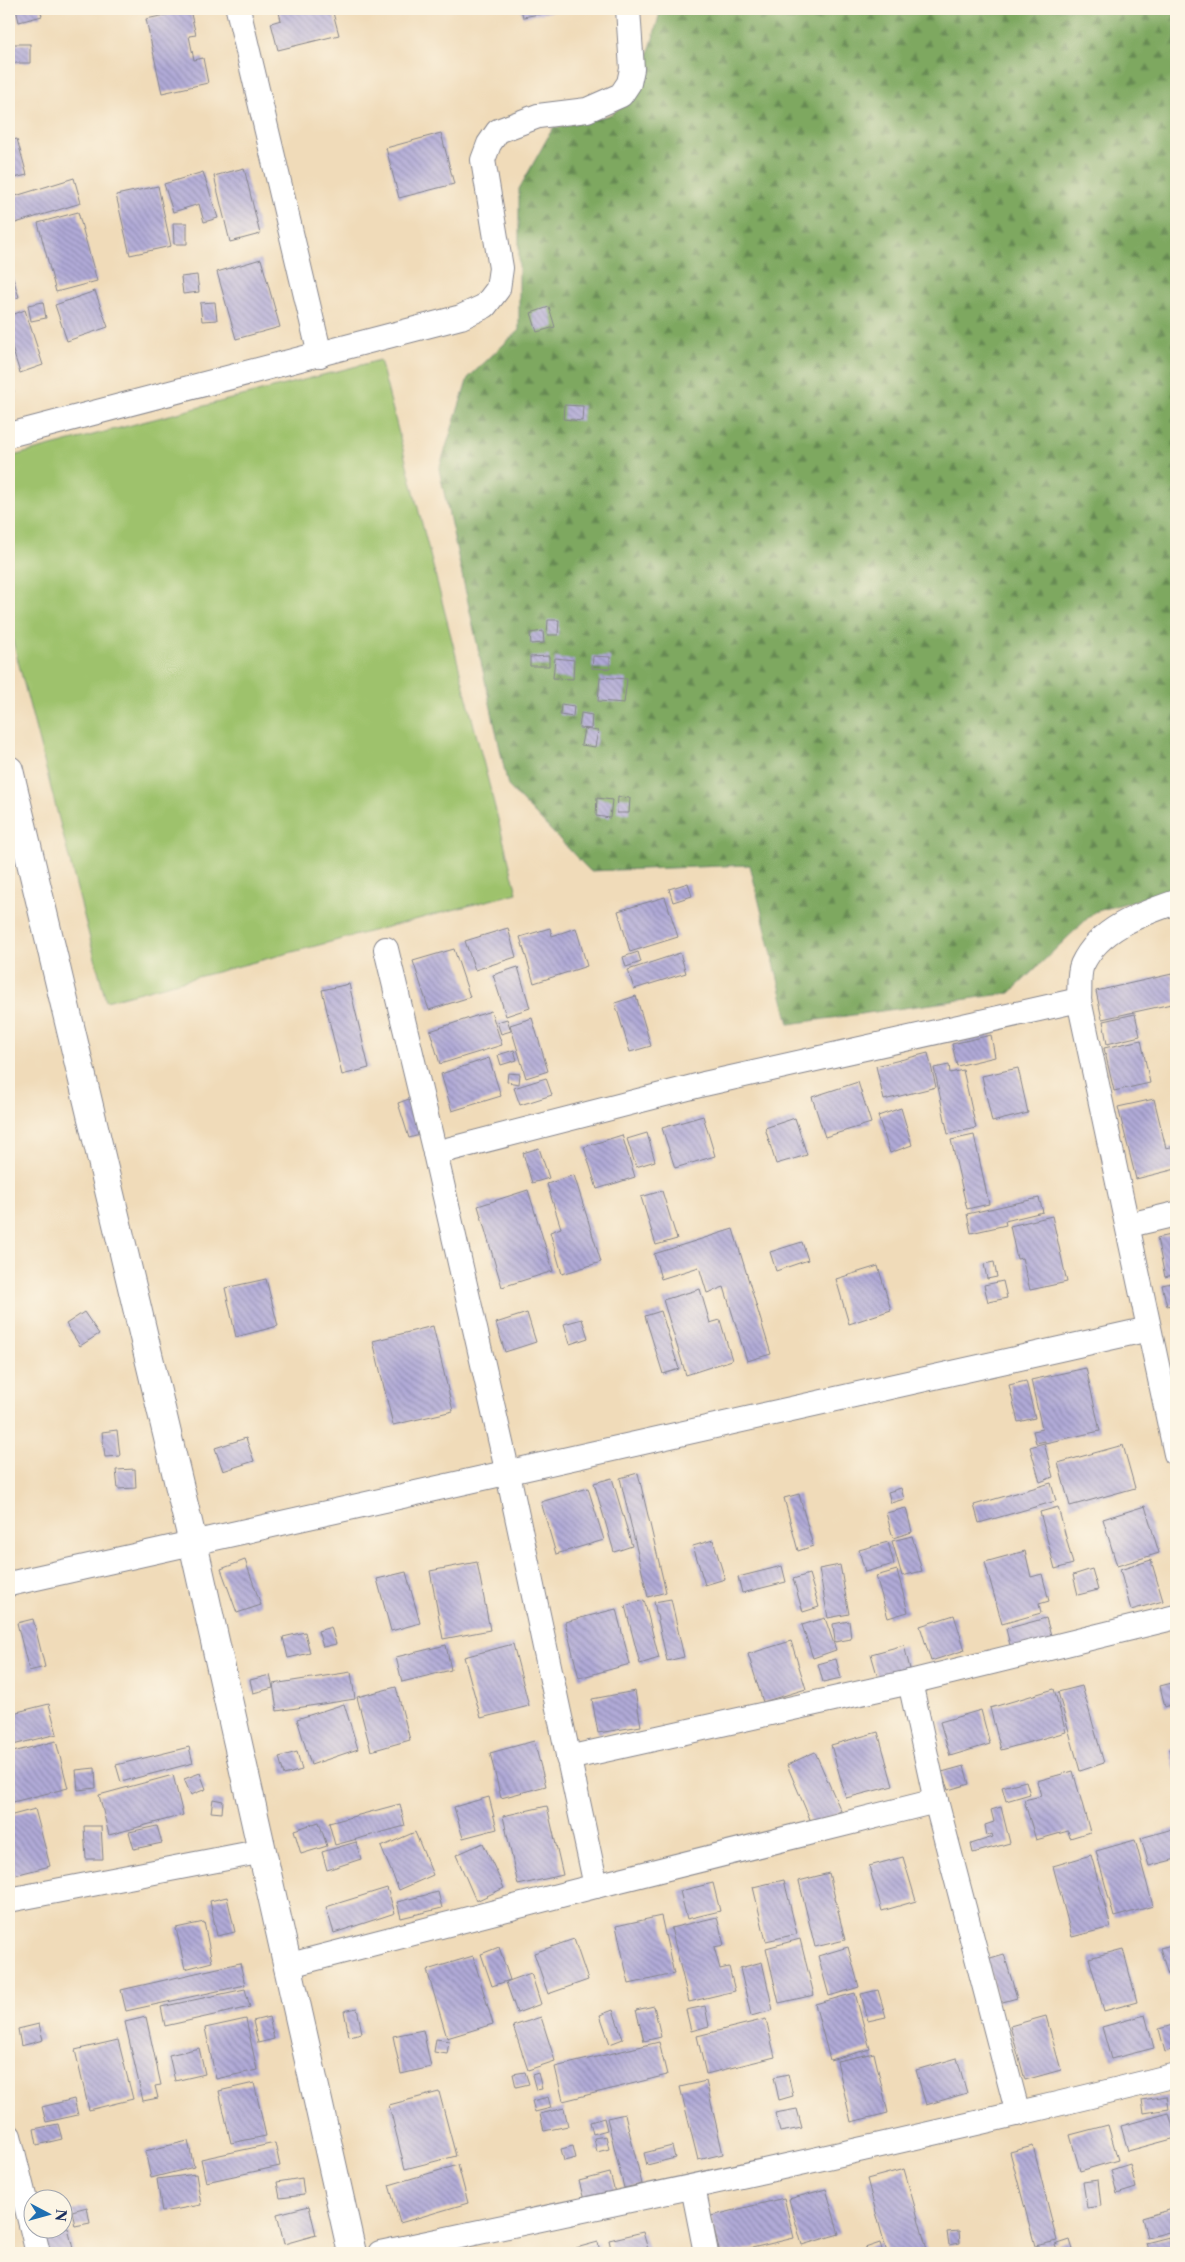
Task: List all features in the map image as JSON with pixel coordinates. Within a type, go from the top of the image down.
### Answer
[{"type":"street","points":[[238,9],[320,355]]},
{"type":"street","points":[[9,435],[461,317],[485,306],[498,289],[501,268],[483,160],[489,144],[498,131],[538,116],[587,110],[621,95],[629,83],[632,69],[628,9]]},
{"type":"street","points":[[9,770],[193,1543],[263,1851],[286,1966],[352,2253]]},
{"type":"street","points":[[1176,902],[1136,915],[1100,940],[1082,966],[1079,1000],[1176,1454]]},
{"type":"street","points":[[386,949],[435,1153],[508,1474],[596,1886]]},
{"type":"street","points":[[435,1153],[704,1084],[1079,1000]]},
{"type":"street","points":[[1128,1225],[1176,1214]]},
{"type":"street","points":[[9,1584],[508,1474],[1149,1329]]},
{"type":"street","points":[[568,1758],[910,1682],[1176,1616]]},
{"type":"street","points":[[910,1682],[936,1801],[1018,2114]]},
{"type":"street","points":[[286,1966],[936,1801]]},
{"type":"street","points":[[9,1900],[263,1851]]},
{"type":"street","points":[[380,2253],[693,2187],[1018,2114],[1176,2075]]},
{"type":"street","points":[[9,2136],[38,2253]]},
{"type":"street","points":[[693,2187],[706,2253]]},
{"type":"green space","points":[[661,9],[1176,9],[1176,889],[1094,912],[1010,993],[789,1024],[750,865],[590,871],[508,786],[439,469],[468,378],[519,330],[519,189],[553,128],[611,115],[638,92]]},
{"type":"green space","points":[[380,360],[517,893],[106,1001],[9,626],[9,457]]},
{"type":"building","points":[[16,9],[40,9],[42,16],[19,22]]},
{"type":"building","points":[[278,9],[332,9],[339,35],[278,50],[271,23],[281,20]]},
{"type":"building","points":[[521,9],[560,9],[560,10],[523,17]]},
{"type":"building","points":[[190,10],[196,35],[189,36],[194,60],[203,58],[208,83],[162,93],[146,19]]},
{"type":"building","points":[[12,44],[30,44],[30,63],[12,63]]},
{"type":"building","points":[[441,133],[454,184],[399,198],[386,148]]},
{"type":"building","points":[[17,139],[27,175],[10,179],[9,141]]},
{"type":"building","points":[[244,168],[260,234],[230,242],[214,176]]},
{"type":"building","points":[[203,172],[218,218],[204,222],[199,204],[173,212],[164,184]]},
{"type":"building","points":[[74,178],[81,203],[9,225],[9,198]]},
{"type":"building","points":[[158,186],[171,246],[130,255],[116,195]]},
{"type":"building","points":[[78,212],[97,281],[56,292],[38,223]]},
{"type":"building","points":[[173,223],[187,223],[187,244],[174,244]]},
{"type":"building","points":[[261,259],[280,327],[236,339],[217,272]]},
{"type":"building","points":[[9,266],[19,297],[9,300]]},
{"type":"building","points":[[197,275],[199,292],[183,294],[181,277]]},
{"type":"building","points":[[95,291],[108,327],[67,341],[55,305]]},
{"type":"building","points":[[43,302],[46,318],[31,321],[28,305]]},
{"type":"building","points":[[215,302],[217,320],[202,321],[200,303]]},
{"type":"building","points":[[549,307],[555,327],[537,332],[531,313]]},
{"type":"building","points":[[25,310],[43,365],[20,373],[9,338],[9,316]]},
{"type":"building","points":[[9,372],[14,392],[9,393]]},
{"type":"building","points":[[564,405],[583,406],[582,421],[563,419]]},
{"type":"building","points":[[548,620],[559,620],[558,635],[547,635]]},
{"type":"building","points":[[543,631],[544,643],[531,644],[530,633]]},
{"type":"building","points":[[549,656],[549,666],[530,666],[530,657]]},
{"type":"building","points":[[593,656],[610,657],[610,669],[592,668]]},
{"type":"building","points":[[555,658],[574,660],[573,679],[553,678]]},
{"type":"building","points":[[600,677],[627,679],[624,703],[598,701]]},
{"type":"building","points":[[561,704],[574,706],[573,717],[560,715]]},
{"type":"building","points":[[581,713],[592,715],[591,729],[579,728]]},
{"type":"building","points":[[584,729],[598,731],[595,747],[581,745]]},
{"type":"building","points":[[618,797],[630,798],[629,813],[617,813]]},
{"type":"building","points":[[597,798],[612,800],[610,818],[596,816]]},
{"type":"building","points":[[688,883],[692,896],[673,902],[669,889]]},
{"type":"building","points":[[665,897],[678,937],[630,952],[618,911]]},
{"type":"building","points":[[508,928],[516,957],[475,970],[465,941]]},
{"type":"building","points":[[550,928],[552,936],[576,928],[587,966],[534,983],[520,937]]},
{"type":"building","points":[[454,949],[470,997],[429,1010],[413,961]]},
{"type":"building","points":[[638,952],[641,962],[626,967],[623,957]]},
{"type":"building","points":[[680,953],[686,973],[634,989],[628,970]]},
{"type":"building","points":[[518,967],[530,1008],[506,1016],[493,975]]},
{"type":"building","points":[[1172,974],[1176,1003],[1102,1019],[1096,991]]},
{"type":"building","points":[[349,984],[369,1068],[342,1075],[322,990]]},
{"type":"building","points":[[636,996],[651,1046],[630,1052],[615,1003]]},
{"type":"building","points":[[491,1011],[502,1045],[440,1064],[430,1031]]},
{"type":"building","points":[[1135,1014],[1140,1036],[1107,1044],[1103,1021]]},
{"type":"building","points":[[532,1018],[548,1071],[526,1078],[510,1025]]},
{"type":"building","points":[[507,1019],[511,1031],[501,1034],[497,1022]]},
{"type":"building","points":[[991,1035],[995,1057],[957,1066],[952,1044]]},
{"type":"building","points":[[1141,1040],[1150,1083],[1114,1091],[1104,1048]]},
{"type":"building","points":[[514,1050],[517,1060],[501,1065],[498,1055]]},
{"type":"building","points":[[928,1053],[936,1087],[884,1100],[876,1066]]},
{"type":"building","points":[[489,1058],[501,1096],[452,1111],[441,1074]]},
{"type":"building","points":[[949,1065],[950,1073],[963,1070],[976,1128],[948,1134],[934,1068]]},
{"type":"building","points":[[1018,1068],[1028,1113],[992,1122],[982,1076]]},
{"type":"building","points":[[508,1073],[520,1074],[519,1084],[507,1082]]},
{"type":"building","points":[[546,1078],[552,1095],[520,1105],[514,1088]]},
{"type":"building","points":[[858,1082],[871,1123],[825,1137],[812,1097]]},
{"type":"building","points":[[426,1093],[437,1130],[409,1138],[398,1103]]},
{"type":"building","points":[[1154,1099],[1166,1148],[1176,1146],[1176,1169],[1136,1179],[1118,1107]]},
{"type":"building","points":[[901,1108],[912,1145],[890,1153],[878,1116]]},
{"type":"building","points":[[703,1116],[715,1156],[675,1168],[662,1128]]},
{"type":"building","points":[[795,1118],[807,1155],[776,1164],[765,1128]]},
{"type":"building","points":[[647,1133],[655,1161],[636,1167],[627,1139]]},
{"type":"building","points":[[622,1135],[635,1177],[597,1189],[584,1147]]},
{"type":"building","points":[[974,1135],[989,1204],[967,1209],[951,1140]]},
{"type":"building","points":[[539,1148],[549,1178],[532,1183],[523,1153]]},
{"type":"building","points":[[574,1175],[601,1262],[562,1274],[550,1232],[561,1228],[547,1184]]},
{"type":"building","points":[[528,1190],[553,1271],[502,1287],[478,1206]]},
{"type":"building","points":[[662,1191],[677,1239],[656,1245],[641,1197]]},
{"type":"building","points":[[1039,1198],[1043,1212],[1005,1221],[1006,1225],[971,1233],[967,1214]]},
{"type":"building","points":[[1052,1216],[1067,1282],[1030,1290],[1022,1258],[1017,1259],[1010,1226]]},
{"type":"building","points":[[733,1229],[771,1354],[747,1361],[724,1287],[707,1293],[699,1267],[661,1279],[654,1254]]},
{"type":"building","points":[[1176,1234],[1176,1274],[1165,1277],[1157,1238]]},
{"type":"building","points":[[802,1242],[808,1260],[776,1271],[770,1252]]},
{"type":"building","points":[[994,1262],[997,1277],[987,1279],[984,1264]]},
{"type":"building","points":[[878,1266],[891,1310],[849,1324],[836,1279]]},
{"type":"building","points":[[266,1279],[278,1326],[236,1337],[225,1288]]},
{"type":"building","points":[[1003,1281],[1007,1298],[988,1302],[984,1285]]},
{"type":"building","points":[[1176,1282],[1176,1304],[1167,1306],[1162,1285]]},
{"type":"building","points":[[700,1289],[710,1323],[720,1320],[732,1360],[686,1375],[663,1300]]},
{"type":"building","points":[[661,1311],[679,1369],[663,1374],[645,1316]]},
{"type":"building","points":[[84,1312],[99,1334],[80,1346],[66,1324]]},
{"type":"building","points":[[527,1313],[536,1342],[505,1352],[496,1323]]},
{"type":"building","points":[[582,1319],[588,1338],[570,1344],[564,1324]]},
{"type":"building","points":[[433,1326],[453,1411],[393,1425],[373,1341]]},
{"type":"building","points":[[1086,1368],[1100,1431],[1045,1443],[1045,1441],[1036,1443],[1033,1431],[1042,1429],[1031,1380]]},
{"type":"building","points":[[1026,1381],[1035,1418],[1018,1422],[1009,1385]]},
{"type":"building","points":[[117,1430],[120,1456],[105,1457],[102,1432]]},
{"type":"building","points":[[246,1438],[254,1461],[223,1471],[215,1448]]},
{"type":"building","points":[[1044,1443],[1053,1477],[1040,1482],[1030,1447]]},
{"type":"building","points":[[1123,1445],[1135,1488],[1070,1506],[1058,1463]]},
{"type":"building","points":[[135,1469],[136,1488],[118,1489],[116,1470]]},
{"type":"building","points":[[638,1473],[666,1592],[648,1597],[620,1478]]},
{"type":"building","points":[[612,1478],[632,1546],[614,1552],[594,1483]]},
{"type":"building","points":[[1051,1483],[1056,1501],[979,1523],[974,1505]]},
{"type":"building","points":[[588,1488],[604,1540],[556,1554],[541,1502]]},
{"type":"building","points":[[901,1488],[904,1499],[891,1503],[888,1492]]},
{"type":"building","points":[[799,1494],[813,1546],[798,1551],[784,1498]]},
{"type":"building","points":[[1145,1506],[1159,1553],[1117,1566],[1103,1519]]},
{"type":"building","points":[[1058,1507],[1073,1564],[1055,1569],[1040,1512]]},
{"type":"building","points":[[906,1508],[912,1532],[893,1538],[886,1513]]},
{"type":"building","points":[[912,1536],[922,1571],[902,1576],[892,1541]]},
{"type":"building","points":[[713,1540],[725,1579],[705,1585],[693,1546]]},
{"type":"building","points":[[888,1542],[894,1564],[865,1572],[859,1550]]},
{"type":"building","points":[[1025,1551],[1031,1577],[1042,1574],[1049,1601],[1039,1604],[1041,1613],[1002,1624],[985,1562]]},
{"type":"building","points":[[245,1560],[261,1605],[237,1613],[221,1569]]},
{"type":"building","points":[[1151,1560],[1163,1601],[1131,1610],[1120,1570]]},
{"type":"building","points":[[477,1562],[490,1630],[443,1639],[430,1571]]},
{"type":"building","points":[[840,1565],[849,1614],[828,1618],[819,1569]]},
{"type":"building","points":[[782,1566],[786,1582],[742,1593],[738,1577]]},
{"type":"building","points":[[1092,1569],[1098,1590],[1078,1595],[1073,1575]]},
{"type":"building","points":[[897,1570],[908,1612],[888,1618],[876,1576]]},
{"type":"building","points":[[406,1572],[420,1623],[391,1631],[377,1579]]},
{"type":"building","points":[[809,1574],[819,1607],[803,1612],[793,1579]]},
{"type":"building","points":[[671,1599],[684,1657],[667,1661],[654,1602]]},
{"type":"building","points":[[644,1600],[659,1658],[640,1664],[625,1606]]},
{"type":"building","points":[[616,1609],[630,1664],[579,1678],[565,1622]]},
{"type":"building","points":[[954,1615],[965,1650],[931,1661],[920,1626]]},
{"type":"building","points":[[825,1618],[836,1650],[813,1658],[802,1625]]},
{"type":"building","points":[[1046,1618],[1053,1642],[1012,1653],[1006,1629]]},
{"type":"building","points":[[33,1619],[45,1667],[29,1671],[17,1623]]},
{"type":"building","points":[[849,1621],[851,1639],[835,1642],[833,1624]]},
{"type":"building","points":[[331,1627],[336,1644],[323,1647],[318,1631]]},
{"type":"building","points":[[305,1632],[310,1653],[288,1658],[283,1637]]},
{"type":"building","points":[[791,1641],[806,1689],[763,1702],[748,1654]]},
{"type":"building","points":[[513,1644],[529,1706],[481,1718],[464,1657]]},
{"type":"building","points":[[446,1645],[451,1670],[402,1682],[396,1657]]},
{"type":"building","points":[[904,1645],[910,1669],[878,1678],[871,1654]]},
{"type":"building","points":[[836,1659],[841,1678],[823,1682],[818,1664]]},
{"type":"building","points":[[351,1672],[355,1699],[277,1711],[273,1684]]},
{"type":"building","points":[[270,1675],[273,1688],[253,1693],[250,1680]]},
{"type":"building","points":[[1176,1682],[1176,1703],[1165,1707],[1160,1686]]},
{"type":"building","points":[[1082,1686],[1104,1763],[1080,1771],[1058,1692]]},
{"type":"building","points":[[396,1687],[410,1740],[371,1751],[357,1697]]},
{"type":"building","points":[[1054,1689],[1066,1732],[1001,1750],[990,1708]]},
{"type":"building","points":[[635,1691],[641,1726],[598,1733],[592,1699]]},
{"type":"building","points":[[49,1704],[57,1734],[9,1746],[9,1714]]},
{"type":"building","points":[[344,1704],[358,1749],[311,1765],[297,1719]]},
{"type":"building","points":[[981,1710],[990,1744],[950,1756],[940,1722]]},
{"type":"building","points":[[878,1732],[893,1786],[846,1798],[831,1745]]},
{"type":"building","points":[[56,1741],[68,1788],[9,1803],[9,1753]]},
{"type":"building","points":[[534,1741],[546,1786],[501,1798],[490,1753]]},
{"type":"building","points":[[189,1747],[193,1763],[121,1782],[116,1765]]},
{"type":"building","points":[[1176,1747],[1176,1774],[1169,1749]]},
{"type":"building","points":[[297,1752],[302,1770],[284,1775],[279,1757]]},
{"type":"building","points":[[815,1752],[841,1811],[812,1824],[787,1765]]},
{"type":"building","points":[[964,1766],[969,1784],[948,1790],[942,1772]]},
{"type":"building","points":[[95,1768],[96,1788],[78,1790],[76,1770]]},
{"type":"building","points":[[1073,1771],[1090,1832],[1070,1838],[1068,1831],[1036,1840],[1024,1800],[1041,1796],[1037,1781]]},
{"type":"building","points":[[200,1773],[206,1789],[191,1795],[184,1779]]},
{"type":"building","points":[[173,1775],[183,1815],[109,1835],[99,1795]]},
{"type":"building","points":[[1026,1781],[1030,1794],[1006,1801],[1002,1787]]},
{"type":"building","points":[[489,1797],[497,1829],[463,1838],[454,1807]]},
{"type":"building","points":[[213,1799],[223,1801],[222,1813],[211,1812]]},
{"type":"building","points":[[400,1804],[405,1826],[335,1845],[329,1823]]},
{"type":"building","points":[[547,1806],[563,1875],[518,1885],[503,1816]]},
{"type":"building","points":[[1001,1807],[1010,1843],[973,1853],[971,1844],[993,1837],[992,1834],[987,1836],[985,1825],[994,1822],[991,1810]]},
{"type":"building","points":[[35,1809],[50,1866],[11,1876],[9,1816]]},
{"type":"building","points":[[319,1822],[327,1846],[301,1854],[294,1830]]},
{"type":"building","points":[[84,1826],[101,1826],[103,1859],[86,1859]]},
{"type":"building","points":[[157,1826],[162,1843],[134,1849],[129,1832]]},
{"type":"building","points":[[1176,1828],[1176,1859],[1149,1866],[1141,1838]]},
{"type":"building","points":[[415,1832],[433,1875],[399,1890],[381,1847]]},
{"type":"building","points":[[1135,1840],[1153,1906],[1114,1917],[1096,1851]]},
{"type":"building","points":[[356,1842],[361,1859],[327,1870],[322,1852]]},
{"type":"building","points":[[483,1843],[504,1888],[476,1901],[456,1855]]},
{"type":"building","points":[[1091,1855],[1111,1927],[1072,1937],[1053,1866]]},
{"type":"building","points":[[903,1857],[916,1901],[882,1911],[869,1866]]},
{"type":"building","points":[[829,1873],[845,1940],[815,1947],[799,1881]]},
{"type":"building","points":[[784,1880],[797,1934],[766,1941],[753,1887]]},
{"type":"building","points":[[713,1883],[720,1911],[687,1919],[680,1891]]},
{"type":"building","points":[[387,1888],[395,1913],[334,1933],[326,1907]]},
{"type":"building","points":[[438,1892],[442,1908],[401,1918],[397,1902]]},
{"type":"building","points":[[227,1897],[235,1932],[217,1936],[210,1901]]},
{"type":"building","points":[[661,1916],[674,1974],[629,1984],[616,1926]]},
{"type":"building","points":[[717,1917],[724,1945],[714,1947],[720,1969],[729,1967],[735,1991],[689,2002],[671,1928]]},
{"type":"building","points":[[204,1922],[212,1962],[185,1969],[176,1928]]},
{"type":"building","points":[[574,1939],[588,1980],[548,1994],[534,1953]]},
{"type":"building","points":[[800,1939],[814,1995],[779,2003],[766,1948]]},
{"type":"building","points":[[1176,1944],[1176,1973],[1168,1975],[1160,1948]]},
{"type":"building","points":[[499,1947],[510,1980],[492,1986],[481,1954]]},
{"type":"building","points":[[848,1947],[859,1987],[829,1996],[818,1956]]},
{"type":"building","points":[[1123,1949],[1137,2002],[1104,2011],[1089,1958]]},
{"type":"building","points":[[1004,1954],[1017,1998],[999,2003],[987,1959]]},
{"type":"building","points":[[473,1956],[493,2024],[447,2038],[427,1970]]},
{"type":"building","points":[[762,1962],[773,2010],[751,2016],[740,1968]]},
{"type":"building","points":[[240,1963],[245,1985],[126,2011],[121,1990]]},
{"type":"building","points":[[531,1973],[541,2004],[517,2013],[506,1982]]},
{"type":"building","points":[[245,1989],[250,2007],[165,2026],[161,2007]]},
{"type":"building","points":[[878,1990],[886,2017],[868,2021],[861,1994]]},
{"type":"building","points":[[855,1993],[870,2049],[830,2060],[815,2004]]},
{"type":"building","points":[[654,2006],[661,2037],[644,2041],[636,2010]]},
{"type":"building","points":[[705,2006],[709,2026],[691,2031],[686,2010]]},
{"type":"building","points":[[357,2008],[362,2033],[349,2036],[344,2011]]},
{"type":"building","points":[[613,2010],[623,2039],[610,2044],[600,2015]]},
{"type":"building","points":[[1145,2015],[1154,2048],[1111,2059],[1102,2027]]},
{"type":"building","points":[[1046,2016],[1061,2070],[1025,2080],[1010,2026]]},
{"type":"building","points":[[146,2017],[161,2085],[155,2086],[158,2098],[143,2101],[125,2022]]},
{"type":"building","points":[[269,2017],[274,2039],[258,2043],[253,2021]]},
{"type":"building","points":[[541,2017],[555,2061],[528,2070],[513,2026]]},
{"type":"building","points":[[246,2019],[257,2070],[216,2079],[205,2028]]},
{"type":"building","points":[[766,2019],[775,2057],[706,2074],[697,2036]]},
{"type":"building","points":[[39,2024],[43,2040],[21,2046],[18,2029]]},
{"type":"building","points":[[1176,2024],[1176,2048],[1165,2052],[1159,2029]]},
{"type":"building","points":[[423,2030],[431,2067],[401,2074],[393,2036]]},
{"type":"building","points":[[436,2039],[449,2041],[447,2054],[434,2052]]},
{"type":"building","points":[[118,2040],[133,2099],[89,2110],[75,2050]]},
{"type":"building","points":[[659,2042],[667,2075],[563,2101],[555,2067]]},
{"type":"building","points":[[199,2048],[205,2074],[175,2081],[169,2055]]},
{"type":"building","points":[[874,2053],[888,2113],[851,2122],[837,2061]]},
{"type":"building","points":[[957,2058],[967,2093],[926,2105],[916,2070]]},
{"type":"building","points":[[525,2072],[529,2084],[516,2087],[513,2074]]},
{"type":"building","points":[[538,2073],[542,2089],[536,2090],[532,2075]]},
{"type":"building","points":[[788,2074],[793,2096],[779,2100],[774,2077]]},
{"type":"building","points":[[706,2081],[723,2154],[698,2160],[680,2087]]},
{"type":"building","points":[[254,2083],[266,2136],[231,2143],[219,2091]]},
{"type":"building","points":[[439,2092],[456,2156],[405,2169],[389,2105]]},
{"type":"building","points":[[1167,2096],[1169,2109],[1144,2113],[1142,2100]]},
{"type":"building","points":[[548,2097],[551,2108],[535,2112],[532,2101]]},
{"type":"building","points":[[74,2099],[78,2115],[46,2122],[42,2107]]},
{"type":"building","points":[[564,2108],[568,2126],[544,2131],[540,2114]]},
{"type":"building","points":[[797,2109],[802,2128],[780,2132],[775,2113]]},
{"type":"building","points":[[1169,2113],[1176,2138],[1128,2151],[1121,2126]]},
{"type":"building","points":[[625,2114],[642,2184],[624,2188],[607,2118]]},
{"type":"building","points":[[604,2118],[607,2130],[593,2134],[590,2122]]},
{"type":"building","points":[[58,2124],[62,2139],[37,2145],[34,2129]]},
{"type":"building","points":[[1108,2125],[1118,2160],[1080,2171],[1070,2135]]},
{"type":"building","points":[[606,2136],[609,2149],[597,2152],[594,2138]]},
{"type":"building","points":[[188,2141],[194,2167],[151,2178],[145,2151]]},
{"type":"building","points":[[275,2143],[280,2166],[206,2182],[201,2159]]},
{"type":"building","points":[[573,2146],[576,2158],[564,2161],[561,2149]]},
{"type":"building","points":[[672,2146],[675,2158],[647,2165],[644,2153]]},
{"type":"building","points":[[1033,2146],[1057,2241],[1035,2246],[1010,2152]]},
{"type":"building","points":[[1130,2164],[1136,2188],[1117,2194],[1111,2170]]},
{"type":"building","points":[[458,2165],[468,2203],[400,2223],[389,2185]]},
{"type":"building","points":[[904,2169],[928,2253],[887,2253],[867,2179]]},
{"type":"building","points":[[610,2173],[615,2193],[584,2200],[579,2181]]},
{"type":"building","points":[[196,2174],[201,2205],[162,2212],[157,2179]]},
{"type":"building","points":[[302,2178],[304,2195],[280,2198],[277,2182]]},
{"type":"building","points":[[1098,2180],[1101,2206],[1087,2208],[1083,2182]]},
{"type":"building","points":[[826,2189],[839,2234],[802,2245],[789,2199]]},
{"type":"building","points":[[784,2198],[794,2238],[731,2253],[720,2253],[711,2216]]},
{"type":"building","points":[[309,2206],[316,2235],[284,2244],[277,2214]]},
{"type":"building","points":[[87,2207],[90,2223],[75,2226],[72,2211]]},
{"type":"building","points":[[1176,2208],[1176,2230],[1147,2238],[1142,2218]]},
{"type":"building","points":[[959,2231],[960,2243],[949,2245],[947,2232]]},
{"type":"building","points":[[643,2232],[649,2253],[612,2253],[609,2240]]},
{"type":"building","points":[[1169,2237],[1173,2253],[1149,2253],[1146,2243]]},
{"type":"building","points":[[41,2240],[71,2240],[74,2253],[44,2253]]},
{"type":"building","points":[[1070,2240],[1074,2253],[1058,2253],[1055,2245]]},
{"type":"building","points":[[598,2242],[600,2253],[577,2253],[576,2248]]},
{"type":"building","points":[[880,2243],[883,2253],[866,2253],[865,2248]]}]
